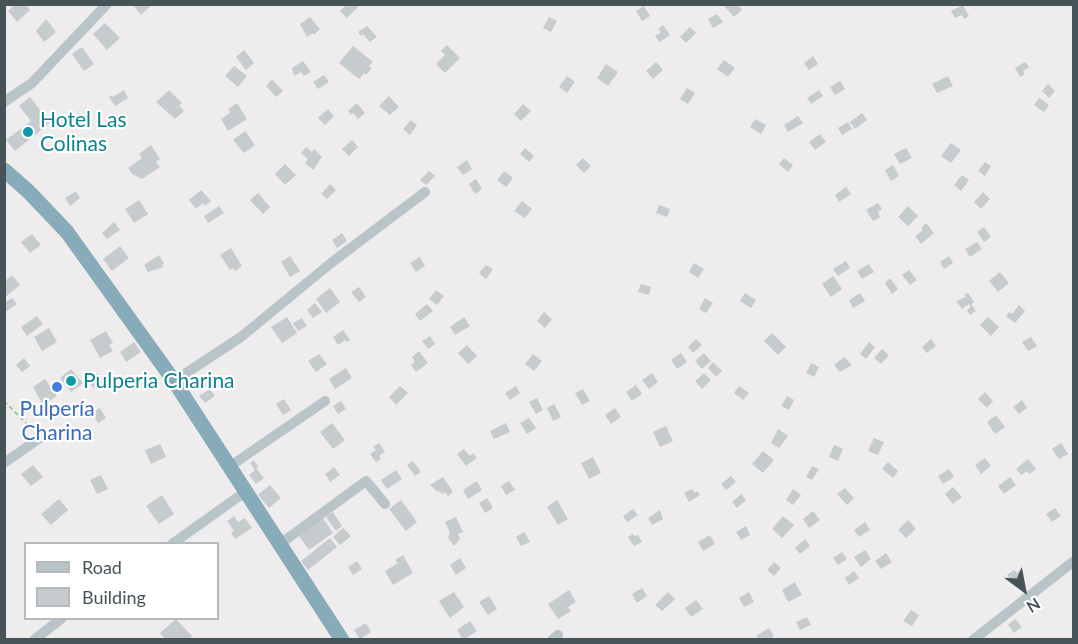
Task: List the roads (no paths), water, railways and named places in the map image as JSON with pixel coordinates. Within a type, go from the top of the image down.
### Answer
[{"type":"highway","points":[[4,170],[29,192],[67,232],[174,381],[342,639]]},
{"type":"street","points":[[4,102],[32,83],[107,4]]},
{"type":"street","points":[[174,381],[241,337],[331,263],[425,192]]},
{"type":"street","points":[[230,467],[325,400]]},
{"type":"street","points":[[4,463],[40,438]]},
{"type":"street","points":[[280,544],[366,481],[385,504]]},
{"type":"street","points":[[172,542],[245,492]]},
{"type":"street","points":[[974,639],[1074,561]]},
{"type":"street","points":[[34,639],[59,620]]},
{"type":"place","name":"Hotel Las Colinas","points":[[28,132]]},
{"type":"place","name":"Pulperia Charina","points":[[71,381]]},
{"type":"place","name":"Pulpería Charina","points":[[57,387]]}]
